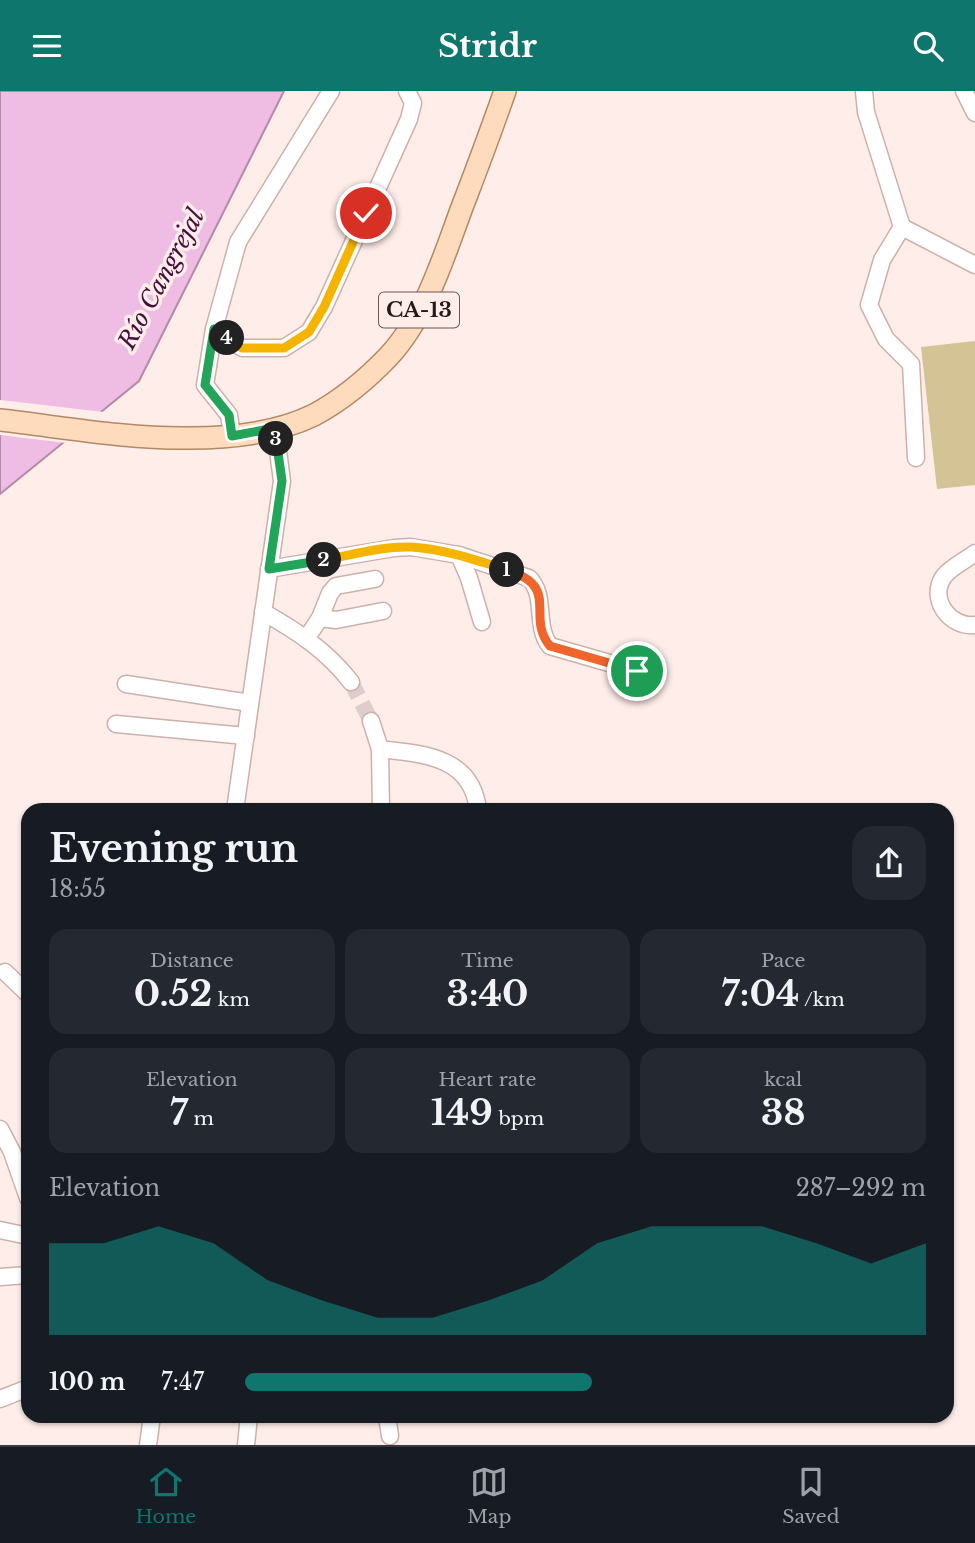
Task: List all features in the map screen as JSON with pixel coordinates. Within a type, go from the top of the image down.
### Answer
[{"type":"main road","name":"CA-13","points":[[0,420],[188,438],[232,436],[275,428],[313,415],[351,390],[389,356],[414,320],[442,265],[505,91]]},
{"type":"street","points":[[232,436],[229,415],[205,385],[214,329],[238,242],[331,91]]},
{"type":"street","points":[[214,329],[242,348],[284,348],[309,332],[324,307],[409,119],[413,103],[407,91]]},
{"type":"street","points":[[864,91],[866,112],[902,227],[975,265]]},
{"type":"street","points":[[964,91],[975,113]]},
{"type":"street","points":[[902,227],[882,260],[869,305],[886,339],[911,364],[916,458]]},
{"type":"street","points":[[236,803],[282,481],[275,428]]},
{"type":"street","points":[[269,569],[394,548],[411,547],[459,555],[529,578],[538,594],[543,633],[550,646],[637,671]]},
{"type":"street","points":[[975,553],[945,575],[939,589],[943,611],[964,625],[975,625]]},
{"type":"street","points":[[459,555],[482,622]]},
{"type":"street","points":[[306,639],[336,586],[375,579]]},
{"type":"street","points":[[320,618],[336,620],[383,611]]},
{"type":"street","points":[[263,612],[306,639],[334,661],[351,682]]},
{"type":"street","points":[[126,684],[250,703]]},
{"type":"street","points":[[371,721],[380,750],[381,803]]},
{"type":"street","points":[[116,724],[246,736]]},
{"type":"street","points":[[380,750],[432,757],[452,765],[468,778],[477,803]]},
{"type":"street","points":[[5,972],[21,987]]},
{"type":"street","points":[[0,1129],[21,1178]]},
{"type":"street","points":[[0,1230],[21,1234]]},
{"type":"street","points":[[0,1277],[21,1276]]},
{"type":"street","points":[[0,1399],[21,1391]]},
{"type":"street","points":[[148,1445],[151,1423]]},
{"type":"street","points":[[246,1445],[248,1423]]},
{"type":"street","points":[[388,1423],[390,1436]]},
{"type":"shaded area","points":[[975,341],[975,485],[937,489],[921,347]]},
{"type":"water","name":"Río Cangrejal","points":[[0,91],[284,91],[139,381],[0,494]]},
{"type":"pier","points":[[0,400],[104,412],[66,443],[0,435]]},
{"type":"tunnel","points":[[351,682],[371,721]]},
{"type":"route","points":[[366,213],[324,307],[309,332],[284,348],[242,348],[214,329],[205,385],[229,415],[232,436],[275,428],[282,481],[269,569],[394,548],[411,547],[459,555],[529,578],[538,594],[543,633],[550,646],[637,671]]}]
